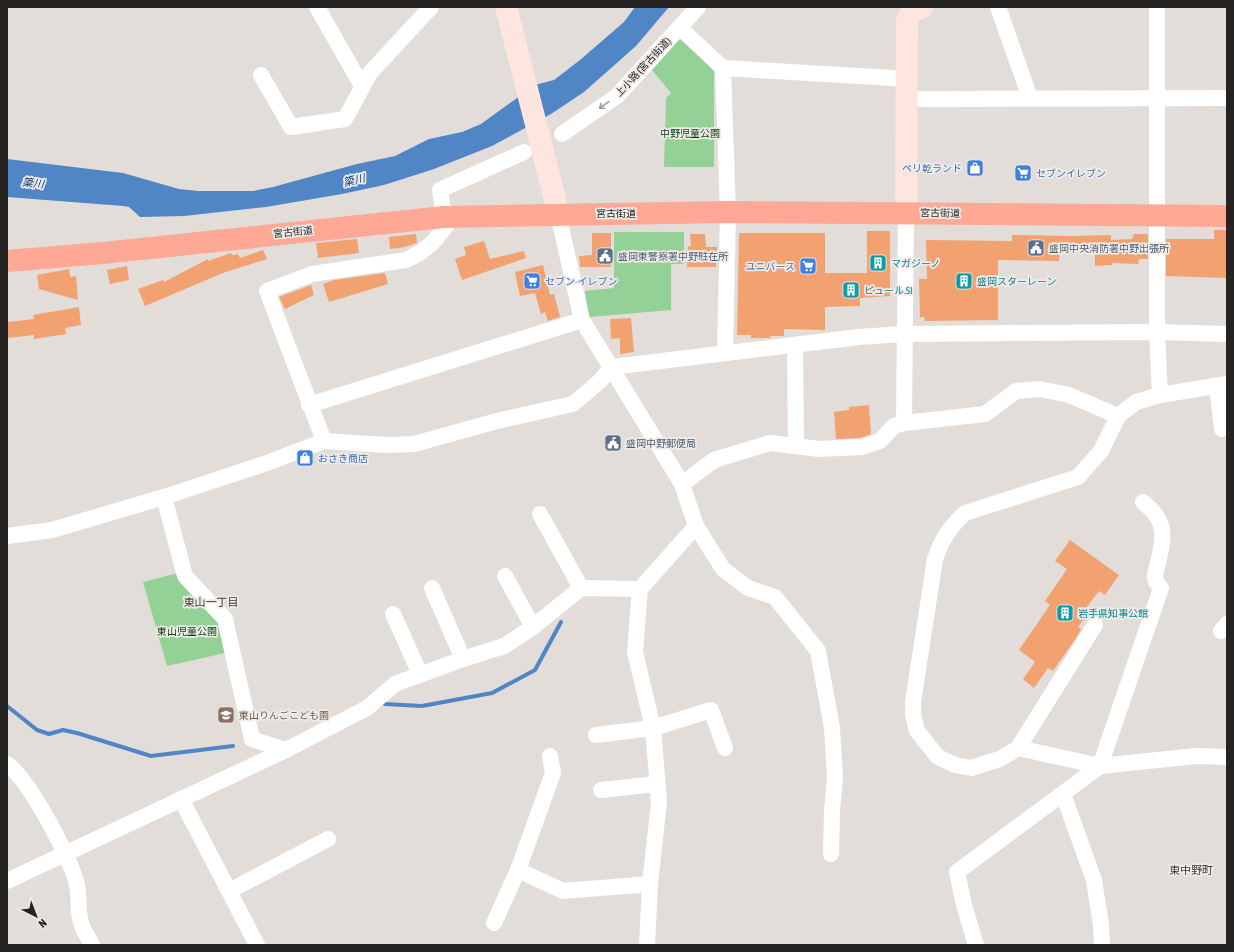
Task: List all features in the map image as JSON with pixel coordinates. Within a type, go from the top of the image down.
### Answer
[{"type":"highway","name":"宮古街道","points":[[7,261],[110,252],[448,217],[728,212],[1227,216]]},
{"type":"street","points":[[317,7],[362,86]]},
{"type":"street","points":[[260,75],[291,127],[344,119],[370,73],[415,13],[431,7]]},
{"type":"street","points":[[506,7],[556,199],[582,320],[682,484],[696,526],[723,569],[748,588],[775,597],[818,651],[832,728],[835,778],[832,812],[832,854]]},
{"type":"street","name":"上小路 (宮古街道)","points":[[562,134],[617,96],[698,7]]},
{"type":"street","points":[[998,7],[1030,98]]},
{"type":"street","points":[[1157,7],[1157,332],[1160,395]]},
{"type":"street","points":[[904,423],[908,89],[907,20],[915,9]]},
{"type":"street","points":[[680,28],[723,68],[908,89],[1030,98],[1227,98]]},
{"type":"street","points":[[723,68],[728,212],[725,352]]},
{"type":"street","points":[[324,441],[309,405],[267,291],[312,274],[406,260],[419,254],[438,239],[448,217],[440,190],[524,152]]},
{"type":"street","points":[[309,405],[582,320]]},
{"type":"street","points":[[7,536],[52,530],[164,497],[267,463],[324,441],[386,445],[414,444],[497,421],[573,404],[600,381],[612,367],[725,352],[859,337],[904,334],[1157,332],[1227,334]]},
{"type":"street","points":[[795,345],[796,446]]},
{"type":"street","points":[[1095,625],[1018,748],[1000,759],[970,768],[955,765],[938,757],[917,731],[913,715],[913,702],[934,559],[942,539],[965,513],[1078,477],[1101,451],[1118,416],[1136,402],[1160,395],[1222,385],[1222,429]]},
{"type":"street","points":[[682,484],[714,460],[770,443],[819,449],[862,448],[880,441],[894,426],[904,423],[985,414],[1016,391],[1040,389],[1069,395],[1118,416]]},
{"type":"street","points":[[164,497],[185,576],[225,619],[252,739],[286,750]]},
{"type":"street","points":[[976,945],[964,905],[957,872],[1100,766],[1161,588],[1156,582],[1155,575],[1163,534],[1157,515],[1143,502]]},
{"type":"street","points":[[540,514],[581,588]]},
{"type":"street","points":[[646,945],[658,802],[653,728],[635,652],[640,589],[696,526]]},
{"type":"street","points":[[505,576],[533,627]]},
{"type":"street","points":[[432,588],[463,659]]},
{"type":"street","points":[[8,878],[286,750],[367,708],[395,684],[463,659],[504,646],[533,627],[581,588],[640,589]]},
{"type":"street","points":[[393,614],[420,674]]},
{"type":"street","points":[[596,735],[653,728],[711,710],[725,748]]},
{"type":"street","points":[[1018,748],[1100,766],[1196,756],[1227,757]]},
{"type":"street","points":[[494,923],[518,870],[553,773],[550,756]]},
{"type":"street","points":[[7,764],[16,771],[28,786],[64,853],[76,882],[81,923],[92,945]]},
{"type":"street","points":[[601,790],[656,784]]},
{"type":"street","points":[[1063,794],[1094,880],[1102,925],[1102,945]]},
{"type":"street","points":[[182,799],[257,945]]},
{"type":"street","points":[[229,891],[328,839]]},
{"type":"street","points":[[518,870],[563,891],[650,884]]},
{"type":"green space","name":"中野児童公園","points":[[681,37],[714,71],[714,167],[664,167],[666,98],[671,93],[652,70]]},
{"type":"green space","points":[[614,232],[684,232],[684,264],[671,264],[671,310],[589,317],[585,291],[614,288]]},
{"type":"green space","name":"東山児童公園","points":[[178,573],[219,623],[225,653],[167,666],[143,582]]},
{"type":"water","name":"簗川","points":[[635,7],[669,7],[636,46],[584,92],[551,114],[492,146],[434,169],[384,185],[266,207],[184,216],[140,217],[129,207],[123,206],[7,197],[7,159],[123,173],[179,189],[198,191],[253,191],[357,164],[395,156],[429,139],[462,132],[481,124],[535,85],[554,80],[624,22]]},
{"type":"building","points":[[1214,230],[1227,230],[1227,278],[1166,276],[1166,239],[1214,239]]},
{"type":"building","points":[[867,231],[890,231],[890,296],[860,298],[860,306],[825,307],[825,330],[784,329],[784,336],[770,336],[771,338],[751,338],[751,335],[737,335],[739,233],[825,233],[825,273],[867,273]]},
{"type":"building","name":"盛岡東警察署中野駐在所","points":[[592,233],[611,233],[611,267],[580,267],[579,256],[592,255]]},
{"type":"building","points":[[416,234],[417,243],[405,247],[390,249],[389,237]]},
{"type":"building","points":[[690,234],[705,234],[706,247],[717,247],[716,267],[687,267],[688,246],[691,246]]},
{"type":"building","name":"盛岡スターレーン","points":[[1134,234],[1148,234],[1148,259],[1139,259],[1138,264],[1112,263],[1112,265],[1095,266],[1095,249],[1060,250],[1059,261],[998,260],[998,320],[925,321],[924,317],[920,317],[919,279],[927,279],[926,240],[1012,241],[1012,235],[1111,235],[1111,240],[1132,239]]},
{"type":"building","points":[[357,239],[359,253],[318,258],[316,243]]},
{"type":"building","points":[[484,241],[490,259],[524,251],[526,258],[462,280],[455,259],[466,255],[464,247]]},
{"type":"building","points":[[263,250],[267,259],[223,273],[145,306],[138,289],[163,280],[164,282],[208,259],[208,261],[231,253],[232,255],[238,254],[240,258]]},
{"type":"building","name":"セブン-イレブン","points":[[543,265],[550,295],[554,294],[560,317],[548,321],[545,312],[541,314],[535,293],[520,296],[515,272]]},
{"type":"building","points":[[127,266],[129,280],[110,284],[107,270]]},
{"type":"building","points":[[69,269],[70,277],[76,276],[78,300],[39,289],[37,275]]},
{"type":"building","points":[[385,273],[388,284],[329,302],[323,284],[334,280]]},
{"type":"building","points":[[311,285],[314,295],[285,309],[279,297]]},
{"type":"building","points":[[79,307],[81,325],[65,328],[66,334],[34,339],[34,335],[7,338],[7,322],[34,319],[33,315]]},
{"type":"building","points":[[631,318],[634,352],[620,354],[620,338],[611,339],[610,319]]},
{"type":"building","points":[[869,405],[871,434],[860,438],[836,439],[834,412],[849,410],[849,407]]},
{"type":"building","name":"岩手県知事公館","points":[[1070,540],[1119,575],[1105,595],[1099,591],[1080,616],[1084,619],[1078,627],[1081,629],[1076,638],[1053,671],[1048,668],[1034,688],[1023,679],[1035,662],[1019,650],[1050,605],[1045,601],[1067,569],[1055,561]]},
{"type":"waterway","points":[[385,704],[422,706],[492,693],[535,670],[561,622]]},
{"type":"waterway","points":[[7,706],[37,730],[49,734],[63,730],[77,733],[151,756],[233,746]]},
{"type":"place","name":"ペリ乾ランド","points":[[975,168]]},
{"type":"place","name":"セブンイレブン","points":[[1023,173]]},
{"type":"place","name":"盛岡中央消防署中野出張所","points":[[1036,248]]},
{"type":"place","name":"盛岡東警察署中野駐在所","points":[[605,256]]},
{"type":"place","name":"マガジーノ","points":[[878,263]]},
{"type":"place","name":"ユニバース","points":[[808,266]]},
{"type":"place","name":"セブン-イレブン","points":[[532,281]]},
{"type":"place","name":"盛岡スターレーン","points":[[964,281]]},
{"type":"place","name":"ピュール.SI","points":[[851,290]]},
{"type":"place","name":"盛岡中野郵便局","points":[[613,443]]},
{"type":"place","name":"おさき商店","points":[[305,458]]},
{"type":"place","name":"岩手県知事公館","points":[[1065,613]]},
{"type":"place","name":"東山りんごこども園","points":[[226,715]]},
{"type":"district","name":"東山一丁目","points":[[211,602]]},
{"type":"district","name":"東中野町","points":[[1191,870]]}]
